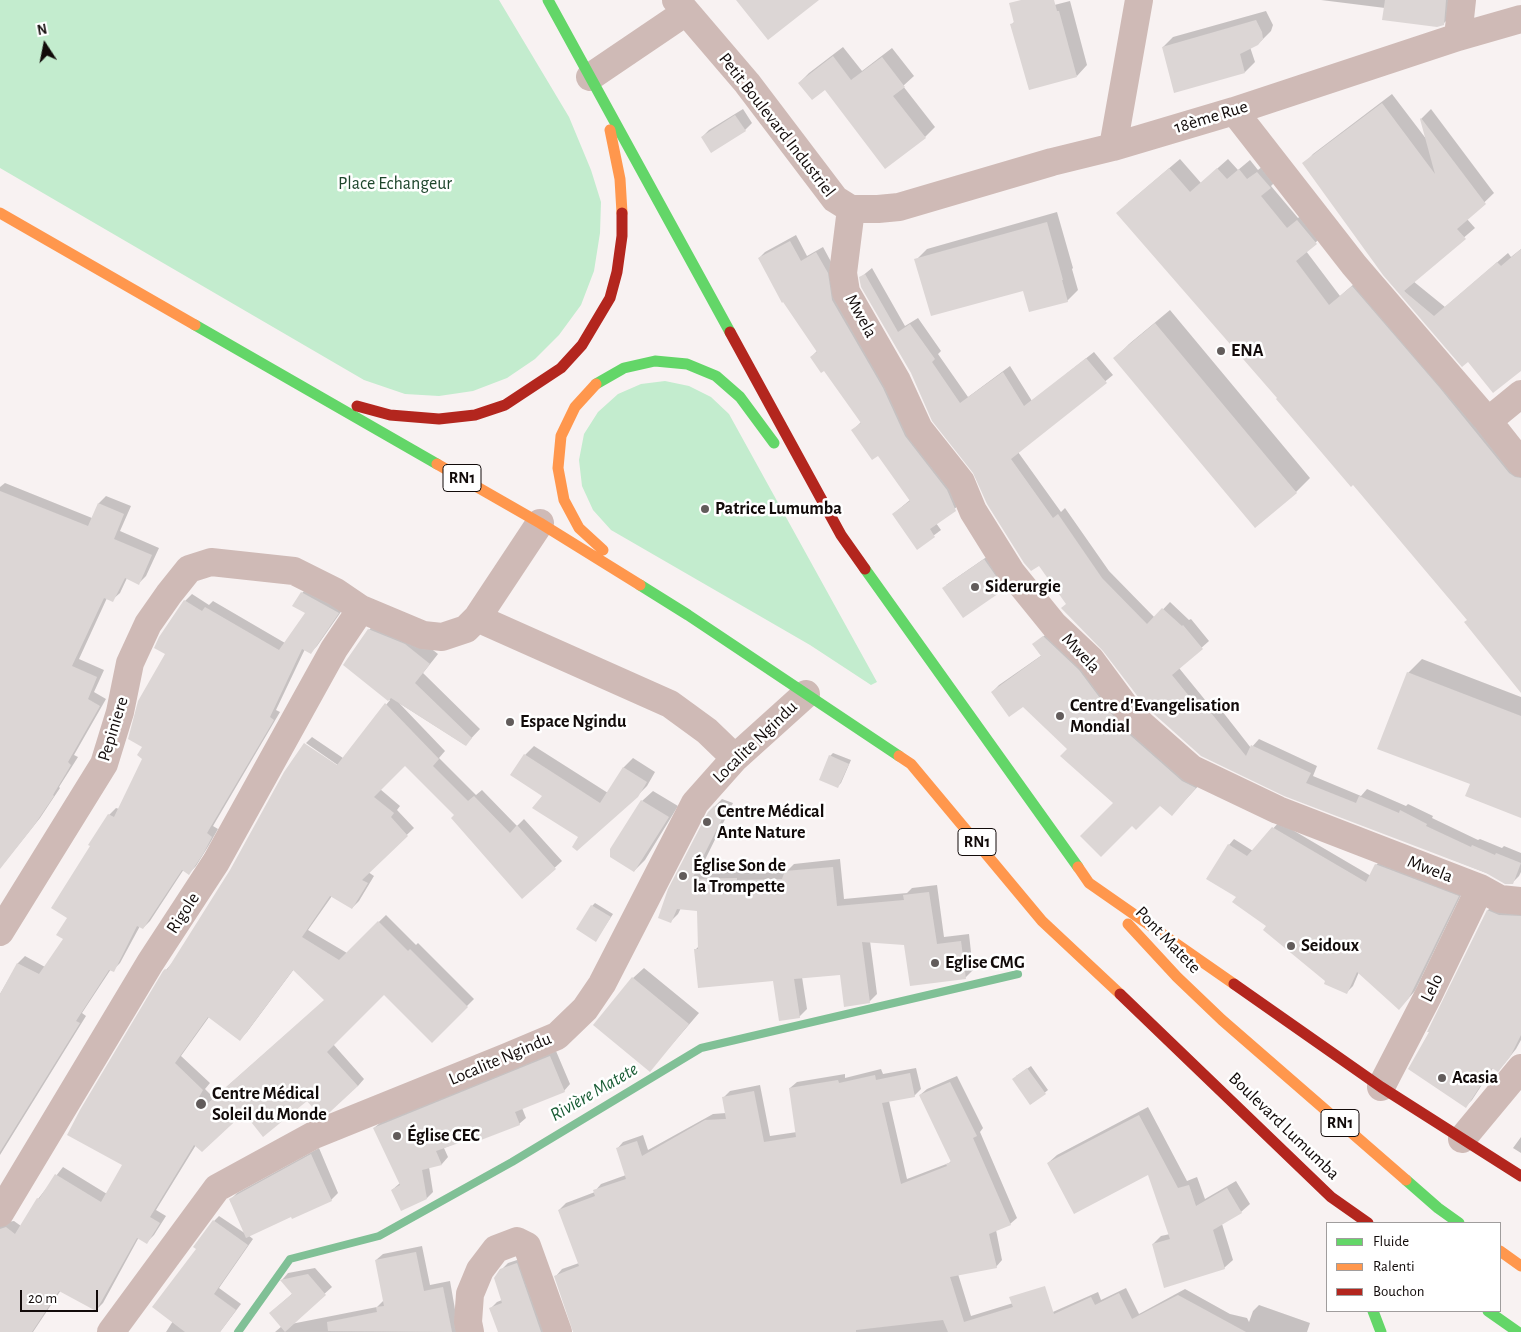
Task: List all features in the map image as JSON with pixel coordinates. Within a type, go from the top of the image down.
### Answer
[{"type":"highway","name":"RN1","points":[[548,0],[841,535],[1089,883]]},
{"type":"highway","points":[[291,379],[359,407],[390,415],[439,420],[475,415],[506,405],[561,368],[582,345],[597,322],[610,298],[617,272],[622,236],[622,203],[620,178],[605,104]]},
{"type":"highway","name":"RN1","points":[[0,213],[540,523],[688,615],[806,694]]},
{"type":"highway","points":[[688,615],[604,550],[579,528],[564,500],[558,468],[561,436],[575,407],[596,383],[624,368],[655,361],[686,364],[716,376],[740,397],[780,451]]},
{"type":"highway","points":[[791,466],[841,535]]},
{"type":"highway","name":"Boulevard Lumumba","points":[[806,694],[911,764],[1042,921],[1180,1050],[1331,1196],[1367,1222]]},
{"type":"highway","points":[[1089,883],[1381,1087],[1521,1176]]},
{"type":"highway","name":"Pont Matete","points":[[1089,883],[1177,976],[1222,1020]]},
{"type":"highway","name":"Boulevard Lumumba","points":[[1222,1020],[1438,1208],[1458,1222]]},
{"type":"highway","points":[[1331,1196],[1338,1214]]},
{"type":"highway","points":[[1501,1252],[1521,1266]]},
{"type":"highway","points":[[1374,1312],[1381,1332]]},
{"type":"highway","points":[[1489,1312],[1518,1332]]},
{"type":"street","points":[[1113,147],[1140,0]]},
{"type":"street","points":[[1458,37],[1462,0]]},
{"type":"street","points":[[590,77],[681,6]]},
{"type":"street","name":"Petit Boulevard Industriel","points":[[681,6],[747,83],[835,199],[851,209],[878,209],[899,206]]},
{"type":"street","name":"18ème Rue","points":[[899,206],[1052,162],[1113,147],[1234,110],[1458,37],[1521,19]]},
{"type":"street","points":[[1234,110],[1354,264],[1488,421],[1521,463]]},
{"type":"street","name":"Mwela","points":[[851,209],[843,273],[846,292],[897,381],[919,429],[961,482],[973,511],[1010,572],[1054,625],[1091,660],[1133,717],[1192,769],[1278,810],[1480,888],[1500,899],[1521,902]]},
{"type":"street","points":[[1488,421],[1521,394]]},
{"type":"street","points":[[362,609],[422,635],[442,637],[466,629],[477,618],[540,523]]},
{"type":"street","name":"Pepiniere","points":[[0,932],[104,764],[120,712],[130,663],[148,624],[189,569],[211,562],[294,571],[336,592],[362,609]]},
{"type":"street","name":"Rigole","points":[[0,1213],[145,971],[216,862],[334,649],[362,609]]},
{"type":"street","points":[[477,618],[670,704],[707,731],[735,758]]},
{"type":"street","name":"Localite Ngindu","points":[[111,1332],[217,1188],[314,1135],[507,1058],[556,1036],[585,1009],[602,984],[695,803],[735,758],[806,694]]},
{"type":"street","name":"Lelo","points":[[1381,1087],[1429,994],[1480,888]]},
{"type":"street","points":[[1462,1140],[1521,1068]]},
{"type":"street","points":[[470,1332],[468,1322],[470,1294],[480,1270],[496,1249],[517,1241],[527,1246],[558,1332]]},
{"type":"green space","name":"Place Echangeur","points":[[0,0],[499,0],[569,117],[591,170],[601,202],[600,233],[594,271],[581,305],[559,335],[535,359],[507,378],[473,391],[439,396],[405,394],[364,380],[0,168]]},
{"type":"green space","points":[[665,381],[689,386],[711,397],[729,414],[877,682],[871,685],[810,645],[611,530],[593,510],[582,486],[579,460],[584,434],[598,412],[618,394],[641,384]]},
{"type":"building","points":[[736,0],[819,0],[768,40]]},
{"type":"building","points":[[1021,0],[1054,0],[1057,11],[1059,11],[1077,77],[1029,90],[1010,24],[1014,23],[1009,3]]},
{"type":"building","points":[[1385,0],[1446,0],[1444,25],[1437,27],[1382,20]]},
{"type":"building","points":[[1256,20],[1263,39],[1258,45],[1240,54],[1245,73],[1174,93],[1162,47]]},
{"type":"building","points":[[833,56],[851,80],[882,57],[905,87],[893,96],[926,138],[885,169],[825,90],[812,100],[798,83]]},
{"type":"building","points":[[1382,103],[1435,174],[1421,118],[1486,204],[1457,229],[1466,239],[1404,291],[1434,316],[1497,262],[1501,266],[1521,249],[1521,371],[1493,393],[1468,362],[1462,367],[1383,275],[1302,163]]},
{"type":"building","points":[[735,115],[746,131],[711,153],[701,137]]},
{"type":"building","points":[[1169,168],[1190,192],[1217,168],[1227,179],[1239,169],[1247,179],[1257,172],[1271,188],[1261,196],[1287,228],[1297,220],[1317,244],[1296,261],[1329,305],[1352,286],[1439,387],[1509,473],[1521,478],[1521,693],[1464,622],[1467,620],[1353,485],[1351,487],[1277,398],[1116,213]]},
{"type":"building","points":[[1047,222],[1068,302],[1029,312],[1023,291],[931,316],[914,259]]},
{"type":"building","points":[[790,241],[801,261],[816,252],[828,273],[832,300],[883,388],[905,436],[947,490],[956,511],[930,529],[935,537],[917,550],[892,514],[910,501],[878,456],[872,460],[851,430],[861,423],[824,371],[821,373],[810,357],[817,352],[782,303],[758,258]]},
{"type":"building","points":[[865,274],[898,332],[910,324],[935,359],[932,362],[960,403],[1003,372],[1024,406],[1086,358],[1107,383],[1011,459],[1053,518],[1058,514],[1102,578],[1147,624],[1162,608],[1183,625],[1203,649],[1172,675],[1202,712],[1207,708],[1246,756],[1251,745],[1311,773],[1306,783],[1356,803],[1359,796],[1399,813],[1400,810],[1427,824],[1426,826],[1471,847],[1472,845],[1521,863],[1513,884],[1505,884],[1486,873],[1284,796],[1201,756],[1145,706],[1103,651],[1061,608],[1066,604],[1039,566],[1031,571],[1024,563],[987,504],[973,473],[932,421],[911,373],[861,287],[859,277]]},
{"type":"building","points":[[1155,323],[1297,493],[1255,528],[1113,358]]},
{"type":"building","points":[[0,491],[88,526],[98,503],[124,514],[114,539],[152,555],[139,585],[125,578],[113,602],[104,598],[72,666],[97,677],[88,699],[100,706],[68,762],[71,765],[54,796],[33,827],[0,869]]},
{"type":"building","name":"Siderurgie","points":[[984,559],[1005,589],[963,618],[942,588]]},
{"type":"building","points":[[301,592],[339,613],[311,654],[302,649],[270,717],[274,720],[207,833],[212,837],[203,854],[189,875],[182,870],[143,929],[137,926],[114,972],[109,970],[76,1021],[80,1023],[0,1152],[0,994],[17,963],[39,974],[63,939],[56,935],[67,918],[51,908],[108,814],[114,817],[142,759],[137,755],[142,747],[128,739],[138,701],[165,654],[154,648],[159,637],[184,600],[202,611],[205,607],[279,650],[305,613],[292,606]]},
{"type":"building","points":[[368,629],[405,644],[430,664],[415,683],[472,738],[466,746],[391,698],[388,701],[343,665]]},
{"type":"building","points":[[1043,636],[1079,670],[1123,729],[1182,781],[1196,788],[1172,816],[1160,806],[1136,830],[1132,826],[1101,857],[1080,836],[1113,803],[1060,756],[1067,749],[1023,707],[1009,717],[991,692],[1041,656],[1032,644]]},
{"type":"building","points":[[1407,672],[1521,716],[1521,818],[1465,796],[1470,784],[1377,749]]},
{"type":"building","points":[[385,703],[439,759],[433,766],[468,801],[474,796],[510,833],[517,825],[556,869],[522,899],[451,818],[454,815],[405,766],[374,797],[394,813],[391,817],[408,836],[362,880],[368,883],[352,909],[330,896],[302,937],[339,960],[378,921],[408,951],[410,949],[468,1007],[432,1043],[384,995],[327,1052],[358,1086],[330,1112],[320,1116],[307,1101],[263,1137],[244,1113],[202,1152],[194,1145],[150,1217],[160,1223],[147,1244],[137,1238],[96,1311],[59,1291],[32,1332],[0,1332],[0,1229],[6,1227],[15,1234],[37,1198],[39,1199],[55,1174],[101,1202],[122,1165],[67,1135],[80,1110],[163,971],[167,970],[230,870],[284,772],[304,743],[337,765]],"holes":[[[293,970],[324,1000],[207,1104],[199,1097],[203,1090],[175,1063],[208,1017],[240,1041]]]},
{"type":"building","points":[[524,754],[600,803],[623,767],[647,782],[638,797],[577,851],[572,847],[578,837],[532,808],[542,796],[510,775]]},
{"type":"building","points":[[829,755],[849,764],[838,788],[819,780]]},
{"type":"building","points":[[641,800],[669,817],[634,872],[610,857],[610,849]]},
{"type":"building","points":[[714,806],[726,811],[692,879],[782,879],[785,871],[833,867],[837,906],[904,900],[903,895],[929,892],[937,944],[961,941],[966,979],[910,986],[904,945],[862,942],[870,1003],[844,1007],[840,975],[794,979],[800,1018],[779,1021],[773,981],[698,988],[694,949],[698,949],[697,911],[677,909],[671,923],[658,918],[668,889],[708,812]]},
{"type":"building","points":[[1272,827],[1366,882],[1375,864],[1459,896],[1409,998],[1399,1010],[1357,972],[1347,994],[1324,984],[1325,981],[1263,930],[1266,926],[1232,902],[1236,897],[1206,879],[1228,844],[1247,856]]},
{"type":"building","points":[[591,905],[611,917],[596,942],[576,929]]},
{"type":"building","points":[[1487,910],[1499,915],[1521,916],[1521,1035],[1510,1057],[1498,1072],[1492,1068],[1466,1108],[1408,1069],[1429,1032],[1427,1032]]},
{"type":"building","points":[[632,977],[689,1024],[650,1072],[593,1025]]},
{"type":"building","points":[[550,1056],[565,1092],[515,1112],[520,1125],[481,1140],[479,1136],[436,1151],[442,1165],[422,1170],[427,1199],[401,1211],[391,1190],[400,1185],[373,1128]]},
{"type":"building","points":[[1027,1068],[1046,1094],[1030,1105],[1012,1079]]},
{"type":"building","points":[[910,1073],[915,1097],[882,1103],[901,1184],[947,1166],[946,1164],[951,1162],[919,1095],[950,1082],[977,1136],[973,1138],[1011,1225],[989,1234],[997,1268],[950,1277],[964,1322],[1013,1307],[1009,1297],[1045,1286],[1054,1314],[1091,1297],[1095,1305],[1119,1293],[1132,1319],[1178,1295],[1246,1332],[948,1332],[943,1320],[856,1330],[856,1332],[573,1332],[554,1276],[579,1266],[558,1210],[595,1196],[593,1190],[626,1179],[616,1148],[637,1141],[642,1156],[705,1120],[726,1119],[722,1097],[754,1091],[764,1142],[796,1137],[789,1088],[838,1080],[839,1083],[875,1075],[876,1080]]},
{"type":"building","points":[[1139,1115],[1178,1188],[1189,1185],[1196,1206],[1227,1188],[1242,1213],[1213,1230],[1225,1269],[1164,1288],[1152,1244],[1170,1239],[1148,1175],[1074,1214],[1047,1163]]},
{"type":"building","points":[[311,1154],[332,1201],[292,1219],[291,1217],[246,1238],[229,1199]]},
{"type":"building","points":[[213,1220],[248,1245],[214,1294],[236,1310],[220,1332],[185,1332],[152,1307],[196,1249],[193,1247]]},
{"type":"building","points":[[416,1252],[424,1291],[443,1287],[452,1332],[328,1331],[327,1322],[377,1312],[376,1307],[384,1306],[375,1260]]},
{"type":"building","points":[[517,1263],[541,1332],[498,1332],[489,1308],[502,1303],[494,1278],[500,1269]]},
{"type":"building","points":[[308,1274],[326,1295],[285,1332],[269,1313],[292,1294],[280,1280]]},
{"type":"waterway","name":"Rivière Matete","points":[[238,1332],[290,1259],[379,1236],[512,1162],[701,1048],[1018,974]]},
{"type":"traffic: fast","points":[[548,0],[730,332]]},
{"type":"traffic: fast","points":[[195,325],[437,464]]},
{"type":"traffic: fast","points":[[596,384],[624,368],[655,361],[687,364],[716,376],[740,397],[774,443]]},
{"type":"traffic: fast","points":[[865,569],[1078,867]]},
{"type":"traffic: fast","points":[[640,585],[899,756]]},
{"type":"traffic: fast","points":[[1406,1180],[1438,1208],[1458,1222]]},
{"type":"traffic: fast","points":[[1373,1312],[1381,1332]]},
{"type":"traffic: fast","points":[[1489,1312],[1518,1332]]},
{"type":"traffic: slow","points":[[610,130],[620,179],[622,213]]},
{"type":"traffic: slow","points":[[0,213],[195,325]]},
{"type":"traffic: slow","points":[[596,384],[575,407],[561,436],[558,468],[564,500],[579,528],[603,550]]},
{"type":"traffic: slow","points":[[437,464],[540,523],[640,585]]},
{"type":"traffic: slow","points":[[899,756],[911,764],[1042,921],[1120,994]]},
{"type":"traffic: slow","points":[[1078,867],[1089,883],[1234,984]]},
{"type":"traffic: slow","points":[[1128,924],[1177,977],[1222,1020],[1406,1180]]},
{"type":"traffic: slow","points":[[1501,1252],[1521,1266]]},
{"type":"traffic: jam","points":[[357,406],[390,415],[439,419],[475,415],[505,405],[561,368],[582,345],[610,298],[617,272],[622,236],[622,213]]},
{"type":"traffic: jam","points":[[730,332],[841,535],[865,569]]},
{"type":"traffic: jam","points":[[1234,984],[1381,1087],[1521,1176]]},
{"type":"traffic: jam","points":[[1120,994],[1331,1197],[1367,1222]]},
{"type":"place","name":"ENA","points":[[1221,351]]},
{"type":"place","name":"Patrice Lumumba","points":[[705,509]]},
{"type":"place","name":"Siderurgie","points":[[975,587]]},
{"type":"place","name":"Centre d'Evangelisation Mondial","points":[[1060,716]]},
{"type":"place","name":"Espace Ngindu","points":[[510,722]]},
{"type":"place","name":"Centre Médical Ante Nature","points":[[707,822]]},
{"type":"place","name":"Église Son de la Trompette","points":[[683,876]]},
{"type":"place","name":"Seidoux","points":[[1291,946]]},
{"type":"place","name":"Eglise CMG","points":[[935,963]]},
{"type":"place","name":"Acasia","points":[[1442,1078]]},
{"type":"place","name":"Centre Médical Soleil du Monde","points":[[201,1104]]},
{"type":"place","name":"Église CEC","points":[[397,1136]]}]
